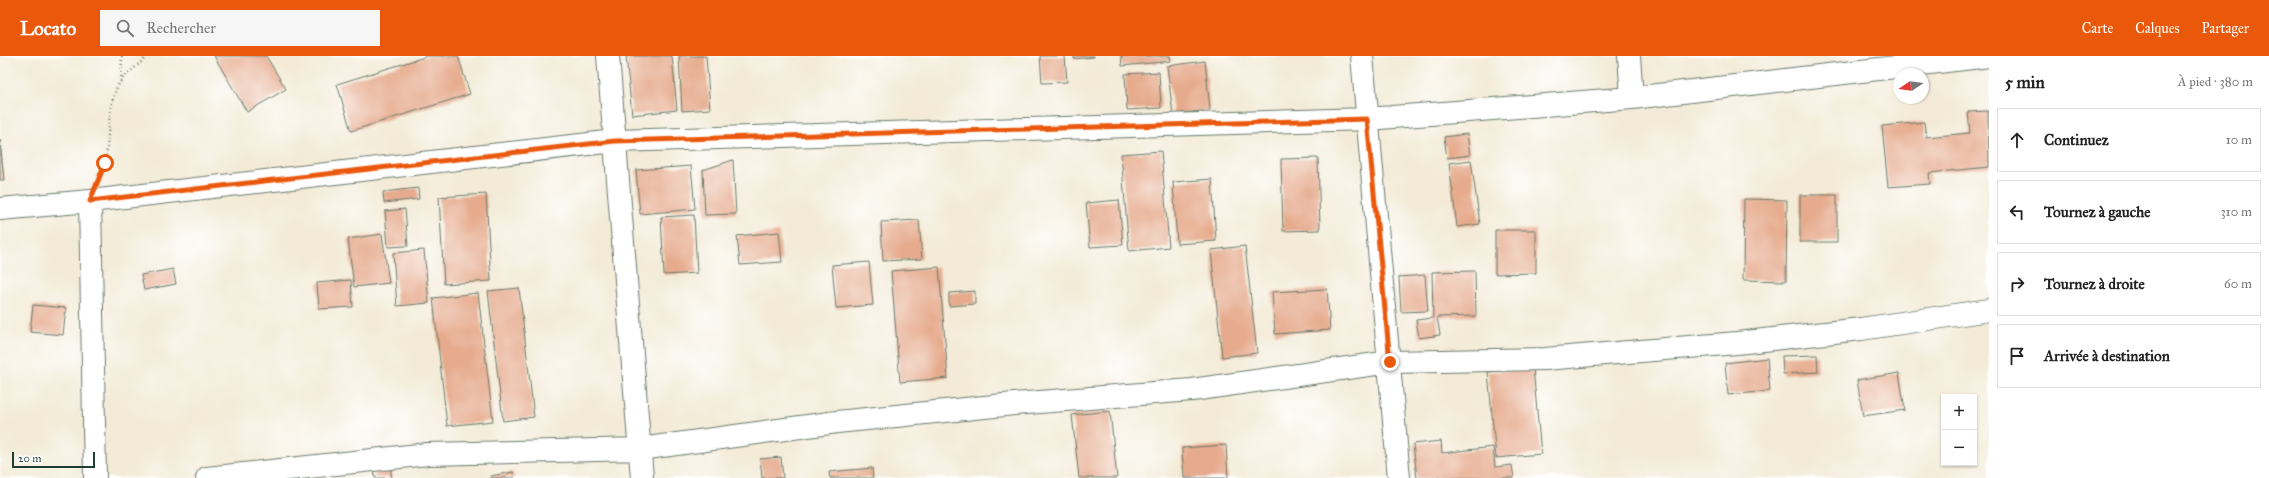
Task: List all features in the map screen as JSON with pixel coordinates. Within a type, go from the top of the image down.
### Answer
[{"type":"street","points":[[608,56],[642,478]]},
{"type":"street","points":[[1362,56],[1399,478]]},
{"type":"street","points":[[1629,56],[1632,98]]},
{"type":"street","points":[[0,209],[90,201],[615,141],[1367,119],[1632,98],[1989,56]]},
{"type":"street","points":[[90,201],[95,478]]},
{"type":"street","points":[[207,478],[428,454],[640,449],[837,422],[1014,404],[1192,390],[1390,362],[1545,358],[1736,343],[1861,329],[1989,310]]},
{"type":"path","points":[[90,201],[105,163],[110,112],[120,82],[122,56]]},
{"type":"path","points":[[120,82],[147,56]]},
{"type":"building","points":[[214,56],[266,56],[286,89],[247,112]]},
{"type":"building","points":[[428,56],[458,56],[470,94],[351,131],[337,84]]},
{"type":"building","points":[[626,56],[672,56],[677,110],[632,115]]},
{"type":"building","points":[[679,56],[706,56],[710,109],[682,111]]},
{"type":"building","points":[[1040,56],[1065,56],[1067,82],[1042,83]]},
{"type":"building","points":[[1074,56],[1094,56],[1094,57],[1074,59]]},
{"type":"building","points":[[1121,56],[1170,56],[1171,61],[1122,66]]},
{"type":"building","points":[[1205,61],[1210,110],[1173,114],[1167,66]]},
{"type":"building","points":[[1159,72],[1161,108],[1127,110],[1125,74]]},
{"type":"building","points":[[1988,111],[1989,167],[1929,173],[1930,184],[1888,187],[1882,126],[1924,122],[1926,137],[1970,133],[1968,112]]},
{"type":"building","points":[[1467,134],[1470,155],[1447,158],[1444,137]]},
{"type":"building","points":[[0,140],[4,180],[0,180]]},
{"type":"building","points":[[1161,151],[1169,247],[1129,251],[1121,154]]},
{"type":"building","points":[[1318,158],[1320,230],[1283,231],[1281,159]]},
{"type":"building","points":[[733,160],[736,214],[705,215],[703,170]]},
{"type":"building","points":[[1471,160],[1480,224],[1457,227],[1449,163]]},
{"type":"building","points":[[691,166],[695,209],[640,214],[636,170]]},
{"type":"building","points":[[1212,179],[1216,241],[1177,244],[1173,182]]},
{"type":"building","points":[[418,188],[419,199],[384,203],[383,192]]},
{"type":"building","points":[[486,194],[491,281],[444,284],[439,197]]},
{"type":"building","points":[[1800,195],[1837,195],[1837,242],[1800,242]]},
{"type":"building","points":[[1744,199],[1787,200],[1786,281],[1743,280]]},
{"type":"building","points":[[1119,200],[1123,245],[1090,247],[1086,203]]},
{"type":"building","points":[[405,209],[408,246],[388,247],[385,211]]},
{"type":"building","points":[[694,215],[697,273],[664,275],[661,217]]},
{"type":"building","points":[[919,220],[922,259],[883,261],[881,222]]},
{"type":"building","points":[[1495,230],[1536,230],[1536,273],[1495,274]]},
{"type":"building","points":[[779,232],[782,262],[740,265],[737,236]]},
{"type":"building","points":[[382,234],[389,283],[354,287],[348,239]]},
{"type":"building","points":[[1245,246],[1257,353],[1222,357],[1211,250]]},
{"type":"building","points":[[424,250],[429,303],[397,306],[393,253]]},
{"type":"building","points":[[869,262],[873,305],[836,308],[832,265]]},
{"type":"building","points":[[939,267],[948,378],[900,382],[891,271]]},
{"type":"building","points":[[173,269],[176,284],[144,290],[141,275]]},
{"type":"building","points":[[1475,271],[1476,316],[1437,317],[1440,335],[1419,338],[1416,320],[1433,318],[1432,272]]},
{"type":"building","points":[[1425,275],[1428,311],[1401,312],[1399,277]]},
{"type":"building","points":[[351,280],[353,307],[319,309],[317,283]]},
{"type":"building","points":[[519,288],[534,417],[503,421],[488,291]]},
{"type":"building","points":[[1327,289],[1330,330],[1275,334],[1272,292]]},
{"type":"building","points":[[975,291],[975,304],[949,306],[949,293]]},
{"type":"building","points":[[478,293],[493,421],[447,426],[433,298]]},
{"type":"building","points":[[33,305],[66,308],[63,335],[30,332]]},
{"type":"building","points":[[1817,355],[1818,372],[1783,374],[1782,356]]},
{"type":"building","points":[[1767,358],[1770,391],[1728,395],[1725,363]]},
{"type":"building","points":[[1533,368],[1541,454],[1496,458],[1488,372]]},
{"type":"building","points":[[1899,373],[1905,410],[1863,416],[1857,380]]},
{"type":"building","points":[[1110,411],[1117,478],[1079,478],[1072,415]]},
{"type":"building","points":[[1441,441],[1442,453],[1493,447],[1495,467],[1512,465],[1514,478],[1417,478],[1413,444]]},
{"type":"building","points":[[1226,445],[1228,478],[1184,478],[1182,448]]},
{"type":"building","points":[[781,457],[783,478],[762,478],[760,459]]},
{"type":"building","points":[[390,467],[392,478],[375,478],[374,469]]},
{"type":"building","points":[[872,468],[873,478],[830,478],[829,472]]},
{"type":"building","points":[[513,472],[514,478],[491,478],[490,476]]},
{"type":"route","points":[[105,163],[90,201],[615,141],[1367,119],[1390,362]]}]
